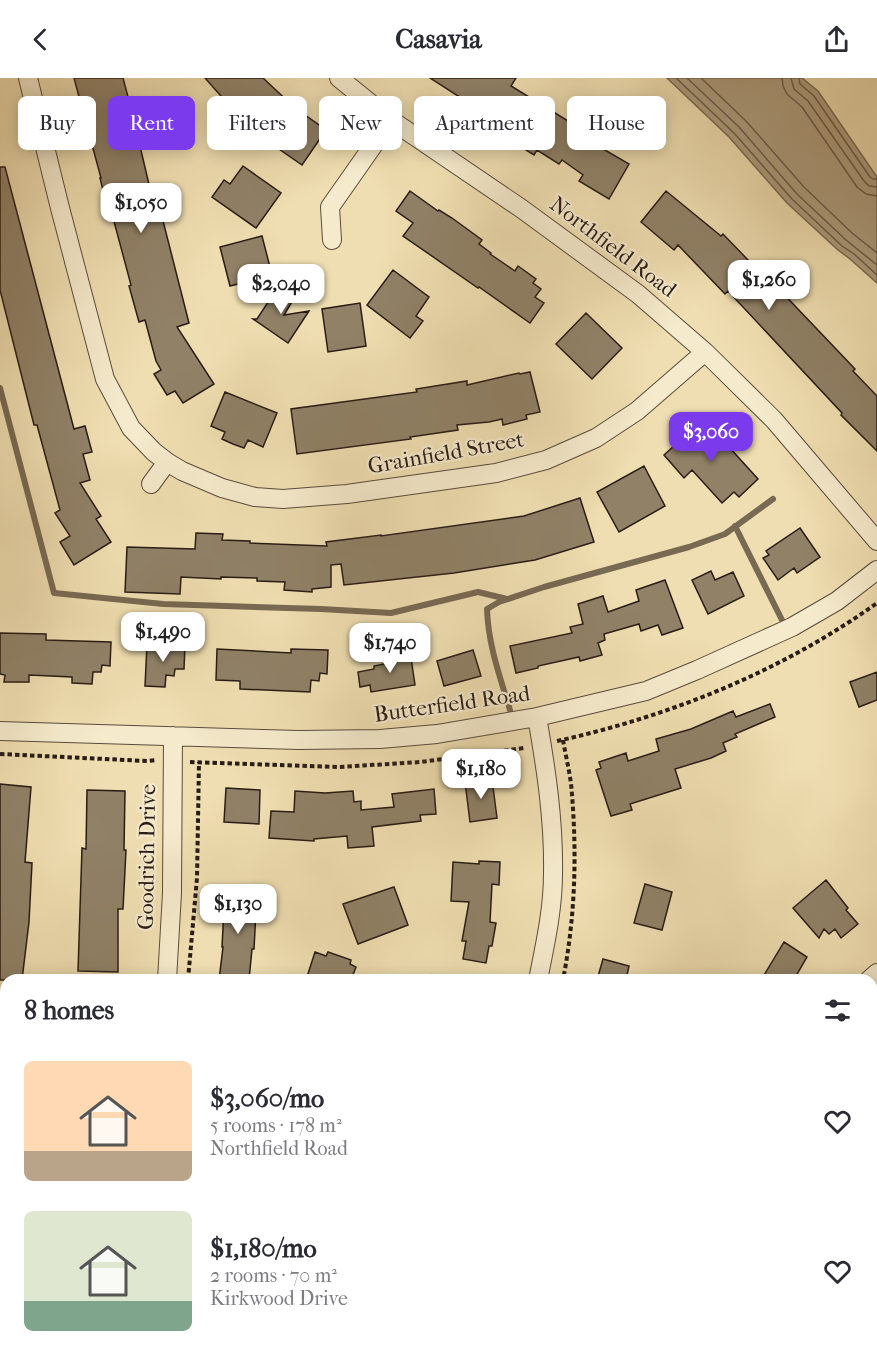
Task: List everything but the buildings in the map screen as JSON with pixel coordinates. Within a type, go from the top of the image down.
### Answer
[{"type":"street","name":"Grainfield Street","points":[[28,78],[105,379],[131,428],[154,452],[183,471],[222,488],[255,497],[283,499],[350,494],[496,473],[546,460],[596,438],[637,411],[705,352]]},
{"type":"street","name":"Northfield Road","points":[[339,78],[361,96]]},
{"type":"street","name":"Northfield Road","points":[[402,127],[522,209],[638,294],[705,352],[774,420],[877,541]]},
{"type":"street","points":[[332,240],[330,207],[370,150]]},
{"type":"street","points":[[151,484],[167,462]]},
{"type":"street","name":"Butterfield Road","points":[[0,731],[299,740],[380,739],[437,734],[537,717],[646,691],[697,670],[801,622],[837,602],[877,570]]},
{"type":"street","points":[[537,717],[551,814],[553,876],[549,922],[539,974]]},
{"type":"street","name":"Goodrich Drive","points":[[167,974],[172,893],[173,736]]},
{"type":"path","points":[[0,754],[157,760]]},
{"type":"path","points":[[189,974],[197,878],[199,762]]},
{"type":"water","points":[[667,78],[802,78],[818,91],[877,177],[877,283],[787,203],[729,137]]},
{"type":"waterway","points":[[0,388],[54,593],[163,604],[391,613],[478,592],[507,599]]},
{"type":"waterway","points":[[510,710],[492,648],[487,609],[499,602],[544,587],[689,547],[725,534],[773,499]]},
{"type":"waterway","points":[[735,526],[782,620]]}]
